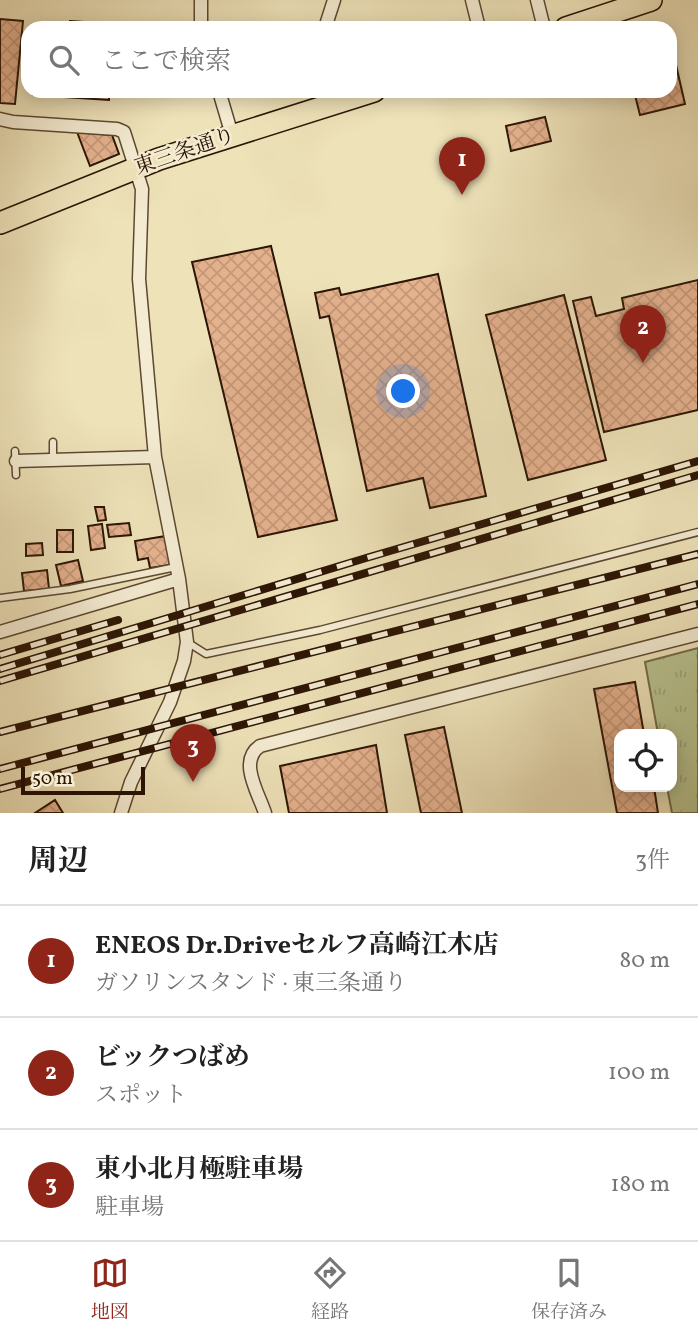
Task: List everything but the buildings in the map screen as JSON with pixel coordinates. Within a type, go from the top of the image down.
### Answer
[{"type":"main road","points":[[587,21],[651,0]]},
{"type":"main road","name":"東三条通り","points":[[0,223],[136,168],[336,98]]},
{"type":"street","points":[[201,0],[201,21]]},
{"type":"street","points":[[327,21],[334,0]]},
{"type":"street","points":[[472,0],[478,21]]},
{"type":"street","points":[[537,0],[542,21]]},
{"type":"street","points":[[221,98],[232,135]]},
{"type":"street","points":[[0,119],[124,132],[142,189],[139,279],[155,457],[187,642],[184,661],[170,702],[131,782],[121,813]]},
{"type":"street","points":[[16,462],[155,457]]},
{"type":"street","points":[[0,632],[177,573]]},
{"type":"street","points":[[265,813],[248,765],[249,757],[260,746],[698,635]]},
{"type":"lane","points":[[52,442],[53,460]]},
{"type":"lane","points":[[187,642],[206,654],[320,630],[698,532]]},
{"type":"lane","points":[[0,598],[177,573]]},
{"type":"green space","points":[[698,648],[698,813],[672,813],[668,792],[677,792],[677,729],[657,729],[645,662]]},
{"type":"railway","points":[[0,669],[698,461]]},
{"type":"railway","points":[[0,681],[698,475]]},
{"type":"railway","points":[[0,732],[698,554]]},
{"type":"railway","points":[[0,769],[698,584]]},
{"type":"railway","points":[[0,789],[698,604]]},
{"type":"railway","points":[[0,655],[118,620]]},
{"type":"place","name":"ENEOS Dr.Driveセルフ高崎江木店","points":[[462,195]]},
{"type":"place","name":"ビックつばめ","points":[[643,363]]},
{"type":"place","name":"東小北月極駐車場","points":[[193,782]]}]
